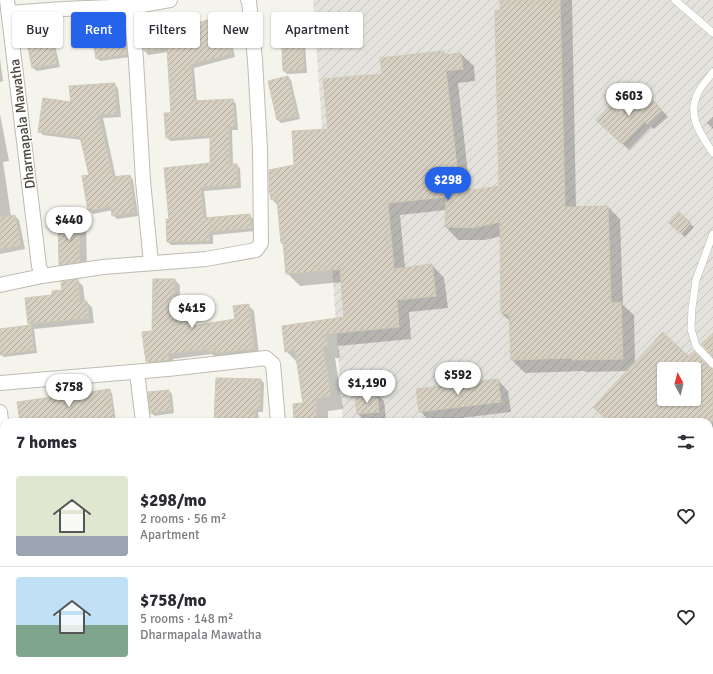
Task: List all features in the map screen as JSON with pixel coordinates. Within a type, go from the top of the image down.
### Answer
[{"type":"street","points":[[8,7],[63,9],[131,6],[170,0]]},
{"type":"street","points":[[0,285],[42,276],[103,267],[206,258],[256,250],[261,243],[260,149],[255,60],[250,2],[248,0]]},
{"type":"street","points":[[131,6],[136,60],[143,181],[151,263]]},
{"type":"street","name":"Dharmapala Mawatha","points":[[8,7],[39,266],[42,276]]},
{"type":"street","points":[[0,383],[137,372],[266,358],[273,364],[278,418]]},
{"type":"street","points":[[137,372],[143,418]]},
{"type":"lane","points":[[675,0],[713,33]]},
{"type":"lane","points":[[713,72],[697,94],[694,104],[697,128],[713,154]]},
{"type":"lane","points":[[713,234],[696,280],[692,308],[692,329],[696,346],[713,364]]},
{"type":"shaded area","points":[[313,0],[713,0],[713,418],[343,418],[316,48],[363,48],[363,12],[314,12]]},
{"type":"building","points":[[500,0],[560,0],[565,207],[608,206],[611,303],[621,302],[623,359],[572,360],[572,358],[511,360],[509,314],[501,314],[500,222],[472,228],[445,227],[446,197],[388,203],[394,269],[432,264],[436,296],[397,300],[399,327],[326,334],[328,346],[323,346],[331,396],[316,399],[317,418],[294,418],[293,404],[303,403],[295,350],[285,352],[282,326],[344,317],[340,269],[286,274],[283,243],[281,243],[277,199],[271,200],[269,189],[269,170],[294,165],[292,131],[328,129],[323,79],[382,74],[380,58],[444,51],[444,55],[461,53],[463,69],[446,71],[460,192],[499,186],[495,10],[500,10]]},
{"type":"building","points":[[208,20],[208,48],[231,48],[232,54],[191,64],[194,101],[233,99],[235,126],[229,127],[230,164],[237,164],[238,185],[201,187],[204,218],[250,214],[252,228],[209,232],[210,241],[167,242],[166,219],[169,219],[164,168],[210,163],[210,135],[166,138],[164,113],[171,113],[167,48],[200,48],[200,22]]},
{"type":"building","points":[[126,44],[127,54],[96,59],[94,48],[126,48]]},
{"type":"building","points":[[28,48],[54,48],[57,64],[32,68]]},
{"type":"building","points":[[144,48],[167,48],[144,51]]},
{"type":"building","points":[[282,48],[303,48],[304,70],[283,71]]},
{"type":"building","points":[[288,76],[297,116],[277,120],[268,81]]},
{"type":"building","points":[[115,83],[117,114],[99,115],[113,177],[130,175],[135,212],[112,216],[111,206],[88,211],[82,176],[89,175],[80,137],[38,132],[43,98],[71,102],[69,86]]},
{"type":"building","points":[[645,91],[662,110],[647,124],[645,121],[622,144],[596,120],[610,105],[620,114]]},
{"type":"building","points":[[679,212],[691,223],[681,234],[669,223]]},
{"type":"building","points":[[15,215],[21,245],[0,249],[0,217]]},
{"type":"building","points":[[79,217],[80,262],[59,265],[58,218]]},
{"type":"building","points":[[78,279],[80,302],[87,301],[89,318],[28,324],[25,298],[52,295],[52,291],[62,290],[61,282]]},
{"type":"building","points":[[153,279],[175,279],[174,323],[191,320],[192,326],[235,319],[233,306],[249,304],[254,349],[216,353],[216,350],[208,352],[208,349],[168,354],[169,360],[146,362],[142,332],[152,331]]},
{"type":"building","points":[[31,325],[34,350],[0,355],[0,329]]},
{"type":"building","points":[[663,332],[688,356],[694,351],[709,367],[713,369],[713,418],[605,418],[593,407]]},
{"type":"building","points":[[713,333],[713,357],[701,344]]},
{"type":"building","points":[[216,378],[261,379],[260,409],[255,409],[256,418],[214,418]]},
{"type":"building","points":[[498,379],[501,402],[419,412],[416,389]]},
{"type":"building","points":[[110,389],[114,418],[19,418],[17,402]]},
{"type":"building","points":[[169,390],[172,410],[150,413],[148,392]]},
{"type":"building","points":[[377,393],[379,412],[357,414],[355,396]]}]
